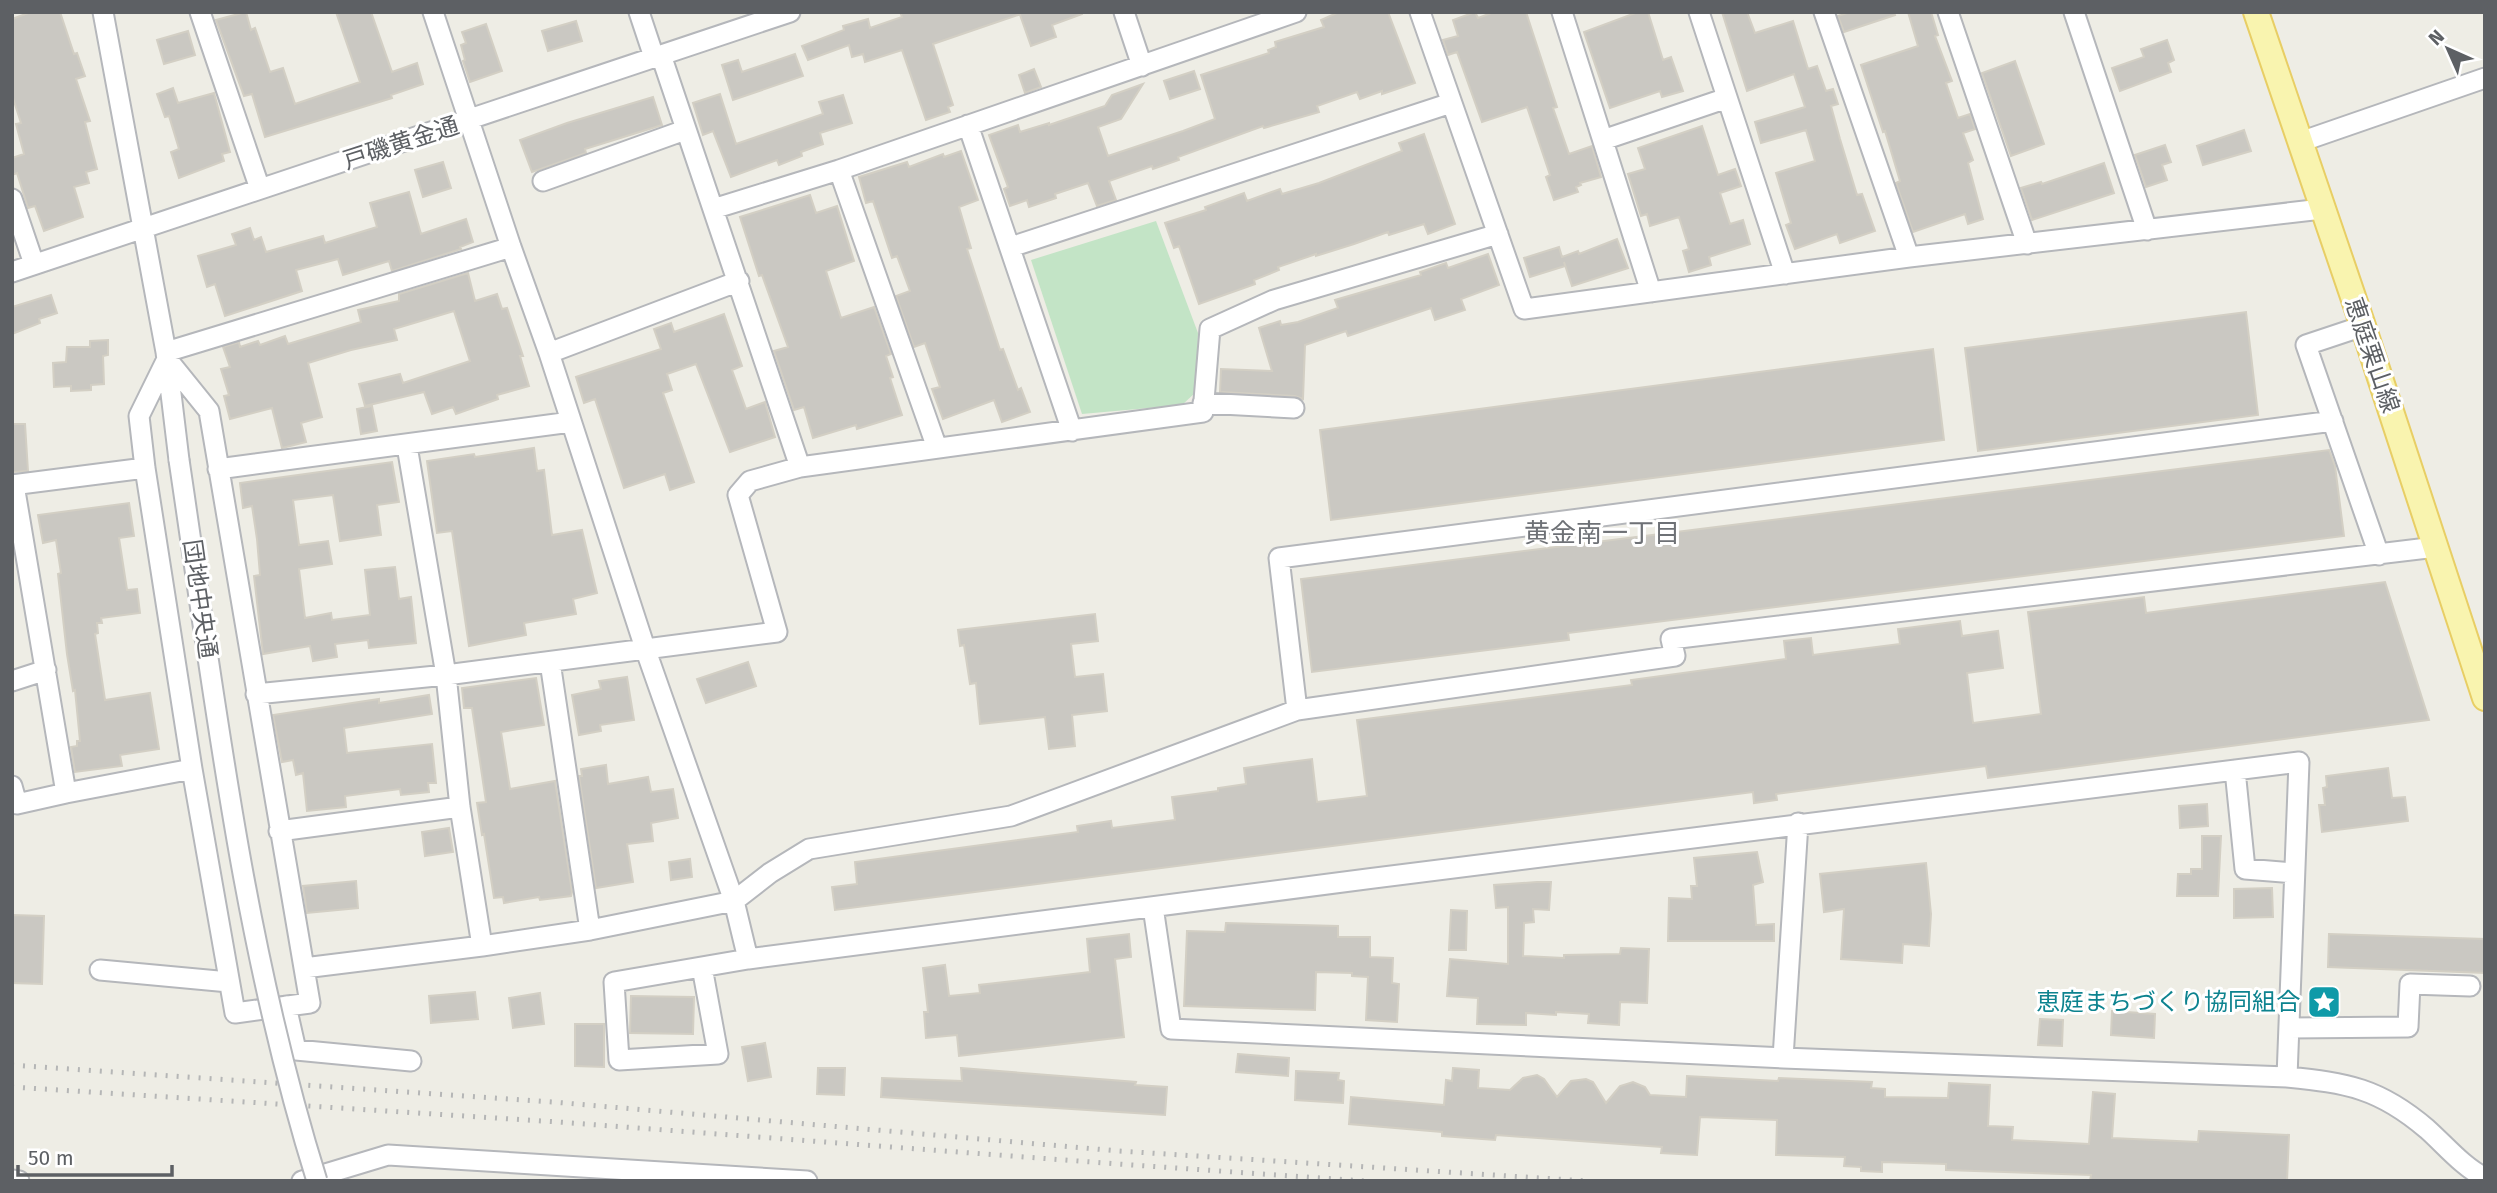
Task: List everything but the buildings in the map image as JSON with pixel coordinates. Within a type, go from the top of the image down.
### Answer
[{"type":"main road","name":"恵庭栗山線","points":[[2256,12],[2437,547],[2485,698]]},
{"type":"street","name":"団地中央通","points":[[103,12],[166,355],[220,734],[264,982],[285,1071],[317,1181]]},
{"type":"street","points":[[201,12],[260,190]]},
{"type":"street","points":[[433,12],[549,353],[645,648],[734,901],[748,959]]},
{"type":"street","points":[[639,12],[658,56],[739,281],[800,467]]},
{"type":"street","name":"戸磯黄金通","points":[[12,272],[790,12]]},
{"type":"street","points":[[1124,12],[1142,66]]},
{"type":"street","points":[[713,209],[839,170],[1296,12]]},
{"type":"street","points":[[1420,12],[1524,309],[1909,257],[2322,209]]},
{"type":"street","points":[[1562,12],[1651,292]]},
{"type":"street","points":[[1699,12],[1785,274]]},
{"type":"street","points":[[1824,12],[1909,257]]},
{"type":"street","points":[[1948,12],[2027,244]]},
{"type":"street","points":[[2074,12],[2147,230]]},
{"type":"street","points":[[2300,142],[2485,78]]},
{"type":"street","points":[[1603,140],[1727,98]]},
{"type":"street","points":[[1011,247],[1451,103]]},
{"type":"street","points":[[968,125],[1072,431]]},
{"type":"street","points":[[543,181],[685,131]]},
{"type":"street","points":[[839,170],[937,448]]},
{"type":"street","points":[[12,199],[34,264]]},
{"type":"street","points":[[256,694],[550,662],[777,632],[738,495],[750,481],[800,467],[1203,412],[1210,329],[1274,300],[1498,234]]},
{"type":"street","points":[[166,355],[209,411],[310,1003],[235,1013],[192,769],[139,416],[166,355],[511,247]]},
{"type":"street","points":[[549,353],[739,281]]},
{"type":"street","points":[[2363,326],[2306,345],[2379,555]]},
{"type":"street","points":[[1203,403],[1294,408]]},
{"type":"street","points":[[1297,710],[1279,558],[2333,421]]},
{"type":"street","points":[[218,469],[407,446],[571,422]]},
{"type":"street","points":[[407,446],[446,674],[460,807],[482,946]]},
{"type":"street","points":[[66,793],[13,485],[145,468]]},
{"type":"street","points":[[304,968],[590,930],[734,901],[770,873],[809,849],[1010,816],[1297,710],[1675,656],[1671,639],[2437,547]]},
{"type":"street","points":[[550,662],[590,930]]},
{"type":"street","points":[[12,681],[46,670]]},
{"type":"street","points":[[702,967],[718,1054],[619,1060],[614,982],[748,959],[1153,906],[2299,762],[2287,1077]]},
{"type":"street","points":[[12,786],[17,804],[192,769]]},
{"type":"street","points":[[2235,770],[2245,869],[2294,873]]},
{"type":"street","points":[[279,831],[460,807]]},
{"type":"street","points":[[1783,1058],[1798,823]]},
{"type":"street","points":[[1153,906],[1171,1029],[1783,1058],[2287,1077],[2340,1083],[2371,1092],[2398,1107],[2427,1129],[2474,1173],[2485,1178]]},
{"type":"street","points":[[100,970],[229,982]]},
{"type":"street","points":[[2289,1028],[2408,1027],[2410,984],[2470,986]]},
{"type":"street","points":[[286,1006],[296,1050],[411,1061]]},
{"type":"street","points":[[302,1181],[363,1172],[388,1155],[807,1181]]},
{"type":"street","points":[[12,1180],[19,1181]]},
{"type":"green space","points":[[1156,221],[1198,333],[1196,392],[1182,405],[1082,414],[1031,260]]},
{"type":"railway","points":[[12,1065],[553,1102],[1119,1151],[1587,1181]]},
{"type":"railway","points":[[12,1087],[558,1122],[1364,1181]]},
{"type":"place","name":"恵庭まちづくり協同組合","points":[[2324,1002]]},
{"type":"district","name":"黄金南一丁目","points":[[1602,533]]}]
